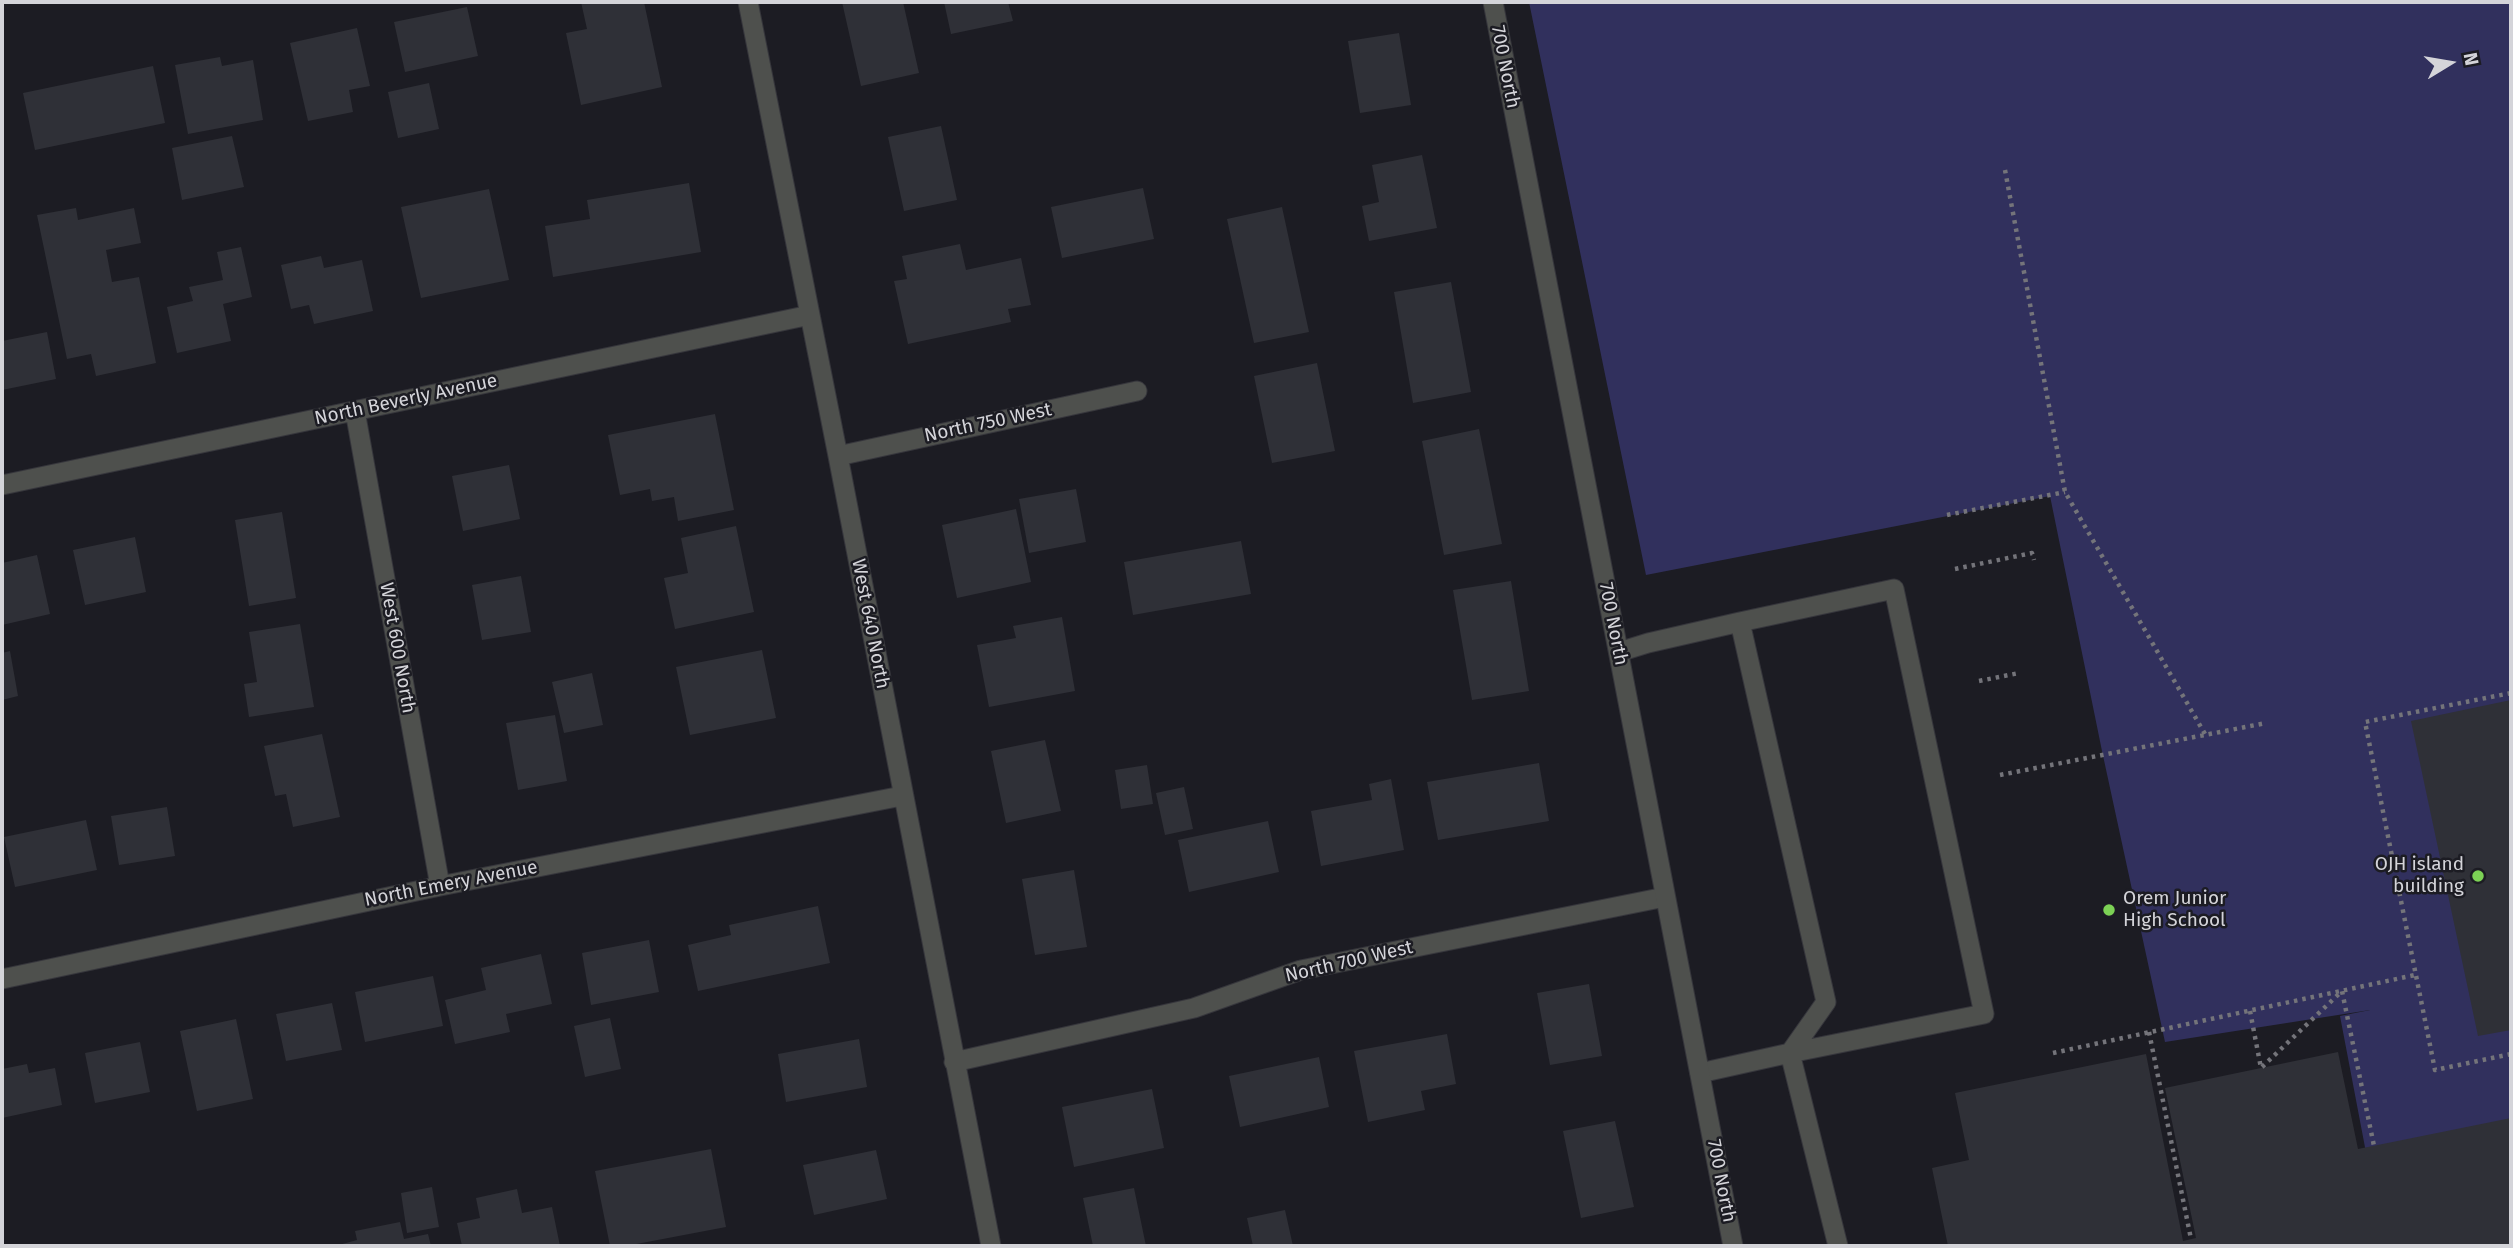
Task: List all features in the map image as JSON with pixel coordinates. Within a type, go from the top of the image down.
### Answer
[{"type":"street","name":"West 640 North","points":[[748,2],[991,1246]]},
{"type":"street","name":"700 North","points":[[1493,2],[1733,1246]]},
{"type":"street","name":"North Beverly Avenue","points":[[2,485],[810,315]]},
{"type":"street","name":"North 750 West","points":[[838,456],[1137,391]]},
{"type":"street","name":"West 600 North","points":[[355,411],[440,886]]},
{"type":"street","points":[[1619,652],[1648,643],[1894,589],[1984,1014],[1700,1073]]},
{"type":"street","points":[[1740,622],[1826,1002],[1790,1053],[1838,1246]]},
{"type":"street","name":"North Emery Avenue","points":[[2,979],[440,886],[902,796]]},
{"type":"street","name":"North 700 West","points":[[954,1062],[1194,1008],[1301,970],[1665,897]]},
{"type":"path","points":[[2005,170],[2065,492],[2205,734]]},
{"type":"path","points":[[1947,515],[2065,492]]},
{"type":"path","points":[[1955,569],[2032,554],[2034,560]]},
{"type":"path","points":[[1979,681],[2019,673]]},
{"type":"path","points":[[2511,693],[2365,722],[2435,1070],[2511,1054]]},
{"type":"path","points":[[2000,775],[2266,723]]},
{"type":"path","points":[[2053,1053],[2415,975]]},
{"type":"path","points":[[2250,1011],[2261,1068],[2342,991]]},
{"type":"path","points":[[2342,991],[2374,1146]]},
{"type":"path","points":[[2149,1032],[2191,1239]]},
{"type":"shaded area","name":"Orem Junior High School","points":[[1529,2],[2511,2],[2511,1128],[2368,1163],[2340,1016],[2370,1010],[2165,1042],[2050,496],[1646,575]]},
{"type":"building","points":[[581,2],[644,2],[662,87],[581,105],[566,33],[587,29]]},
{"type":"building","points":[[842,2],[903,2],[919,73],[861,86]]},
{"type":"building","points":[[944,2],[1008,2],[1013,21],[951,34]]},
{"type":"building","points":[[467,7],[478,56],[405,72],[394,22]]},
{"type":"building","points":[[357,28],[370,86],[349,90],[353,112],[308,121],[290,43]]},
{"type":"building","points":[[1399,33],[1411,105],[1360,113],[1348,41]]},
{"type":"building","points":[[220,57],[222,66],[253,60],[263,120],[188,134],[175,65]]},
{"type":"building","points":[[153,66],[165,123],[35,150],[23,93]]},
{"type":"building","points":[[429,83],[439,129],[398,138],[388,92]]},
{"type":"building","points":[[941,126],[957,200],[904,211],[888,137]]},
{"type":"building","points":[[232,136],[244,187],[182,200],[172,148]]},
{"type":"building","points":[[1422,155],[1437,228],[1369,241],[1362,206],[1379,202],[1372,165]]},
{"type":"building","points":[[689,183],[701,252],[553,277],[545,226],[590,219],[587,200]]},
{"type":"building","points":[[1143,188],[1154,239],[1062,258],[1051,207]]},
{"type":"building","points":[[489,189],[509,280],[421,298],[401,207]]},
{"type":"building","points":[[1282,207],[1309,332],[1254,343],[1227,219]]},
{"type":"building","points":[[76,208],[78,220],[134,208],[141,243],[106,250],[112,282],[139,277],[156,363],[96,376],[91,354],[67,359],[37,215]]},
{"type":"building","points":[[960,244],[966,270],[1021,258],[1031,305],[1008,309],[1011,322],[908,344],[894,281],[907,279],[902,256]]},
{"type":"building","points":[[241,247],[252,297],[223,304],[231,341],[177,353],[167,307],[193,301],[189,287],[223,280],[217,252]]},
{"type":"building","points":[[321,256],[324,268],[362,260],[373,311],[314,324],[309,305],[291,309],[281,265]]},
{"type":"building","points":[[1451,282],[1471,392],[1413,403],[1394,292]]},
{"type":"building","points":[[47,332],[56,379],[2,390],[2,341]]},
{"type":"building","points":[[1317,363],[1335,451],[1272,463],[1254,376]]},
{"type":"building","points":[[715,414],[734,510],[678,521],[674,497],[652,501],[650,489],[620,495],[608,435]]},
{"type":"building","points":[[1479,429],[1502,544],[1444,555],[1422,441]]},
{"type":"building","points":[[509,465],[520,519],[463,531],[452,476]]},
{"type":"building","points":[[1076,489],[1086,542],[1029,553],[1019,499]]},
{"type":"building","points":[[1016,509],[1031,582],[957,598],[942,525]]},
{"type":"building","points":[[282,512],[296,598],[249,606],[235,520]]},
{"type":"building","points":[[736,526],[754,612],[675,629],[664,578],[688,573],[681,538]]},
{"type":"building","points":[[135,537],[146,592],[85,605],[73,550]]},
{"type":"building","points":[[1241,541],[1251,594],[1133,615],[1124,562]]},
{"type":"building","points":[[37,555],[50,614],[2,625],[2,563]]},
{"type":"building","points":[[521,576],[531,632],[482,640],[472,585]]},
{"type":"building","points":[[1511,581],[1529,691],[1472,700],[1453,590]]},
{"type":"building","points":[[1062,617],[1075,691],[989,707],[977,645],[1016,638],[1013,626]]},
{"type":"building","points":[[300,624],[314,707],[249,717],[244,684],[257,682],[249,632]]},
{"type":"building","points":[[762,650],[776,718],[690,735],[676,667]]},
{"type":"building","points":[[10,651],[18,696],[2,700],[2,653]]},
{"type":"building","points":[[592,673],[603,725],[564,733],[552,682]]},
{"type":"building","name":"OJH island building","points":[[2511,700],[2511,1030],[2478,1036],[2411,721]]},
{"type":"building","points":[[555,715],[567,781],[518,790],[506,723]]},
{"type":"building","points":[[322,734],[340,817],[293,827],[286,794],[275,796],[264,746]]},
{"type":"building","points":[[1045,740],[1061,811],[1006,823],[991,751]]},
{"type":"building","points":[[1539,763],[1549,821],[1438,840],[1427,782]]},
{"type":"building","points":[[1147,765],[1153,804],[1121,809],[1115,770]]},
{"type":"building","points":[[1391,779],[1404,850],[1321,866],[1311,811],[1372,800],[1369,784]]},
{"type":"building","points":[[1184,787],[1193,829],[1165,835],[1156,793]]},
{"type":"building","points":[[167,807],[175,856],[119,865],[111,816]]},
{"type":"building","points":[[86,820],[97,870],[15,887],[4,837]]},
{"type":"building","points":[[1268,821],[1279,872],[1189,892],[1178,840]]},
{"type":"building","points":[[1074,870],[1087,947],[1035,955],[1022,879]]},
{"type":"building","points":[[818,906],[830,963],[698,991],[688,945],[731,935],[729,925]]},
{"type":"building","points":[[649,940],[659,992],[591,1005],[582,953]]},
{"type":"building","points":[[541,954],[552,1004],[506,1014],[510,1032],[455,1044],[445,1000],[486,990],[481,968]]},
{"type":"building","points":[[433,976],[443,1026],[365,1042],[355,992]]},
{"type":"building","points":[[1589,984],[1602,1056],[1550,1065],[1537,993]]},
{"type":"building","points":[[332,1003],[342,1050],[286,1061],[276,1014]]},
{"type":"building","points":[[610,1018],[621,1069],[585,1077],[574,1026]]},
{"type":"building","points":[[236,1019],[253,1099],[197,1111],[180,1031]]},
{"type":"building","points":[[1447,1034],[1456,1084],[1421,1091],[1425,1110],[1368,1122],[1354,1051]]},
{"type":"building","points":[[859,1039],[867,1087],[786,1102],[778,1054]]},
{"type":"building","points":[[140,1042],[150,1092],[95,1103],[85,1053]]},
{"type":"building","points":[[2338,1052],[2358,1149],[2511,1118],[2511,1246],[1948,1246],[1932,1168],[1969,1160],[1955,1093],[2146,1054],[2183,1241],[2196,1238],[2165,1088]]},
{"type":"building","points":[[1319,1057],[1329,1107],[1240,1127],[1229,1076]]},
{"type":"building","points":[[27,1064],[29,1073],[55,1068],[62,1105],[2,1118],[2,1069]]},
{"type":"building","points":[[1152,1089],[1164,1148],[1074,1167],[1062,1107]]},
{"type":"building","points":[[1615,1121],[1634,1207],[1581,1218],[1563,1131]]},
{"type":"building","points":[[711,1149],[726,1227],[626,1246],[610,1246],[595,1171]]},
{"type":"building","points":[[876,1150],[887,1199],[814,1215],[803,1165]]},
{"type":"building","points":[[432,1187],[439,1227],[407,1233],[401,1193]]},
{"type":"building","points":[[1134,1188],[1146,1246],[1093,1246],[1083,1198]]},
{"type":"building","points":[[517,1189],[522,1213],[552,1207],[560,1246],[462,1246],[457,1223],[480,1218],[476,1198]]},
{"type":"building","points":[[1285,1210],[1293,1246],[1253,1246],[1247,1218]]},
{"type":"building","points":[[400,1222],[404,1239],[428,1234],[431,1246],[335,1246],[357,1240],[355,1231]]},
{"type":"place","name":"OJH island building","points":[[2478,876]]},
{"type":"place","name":"Orem Junior High School","points":[[2109,910]]}]
